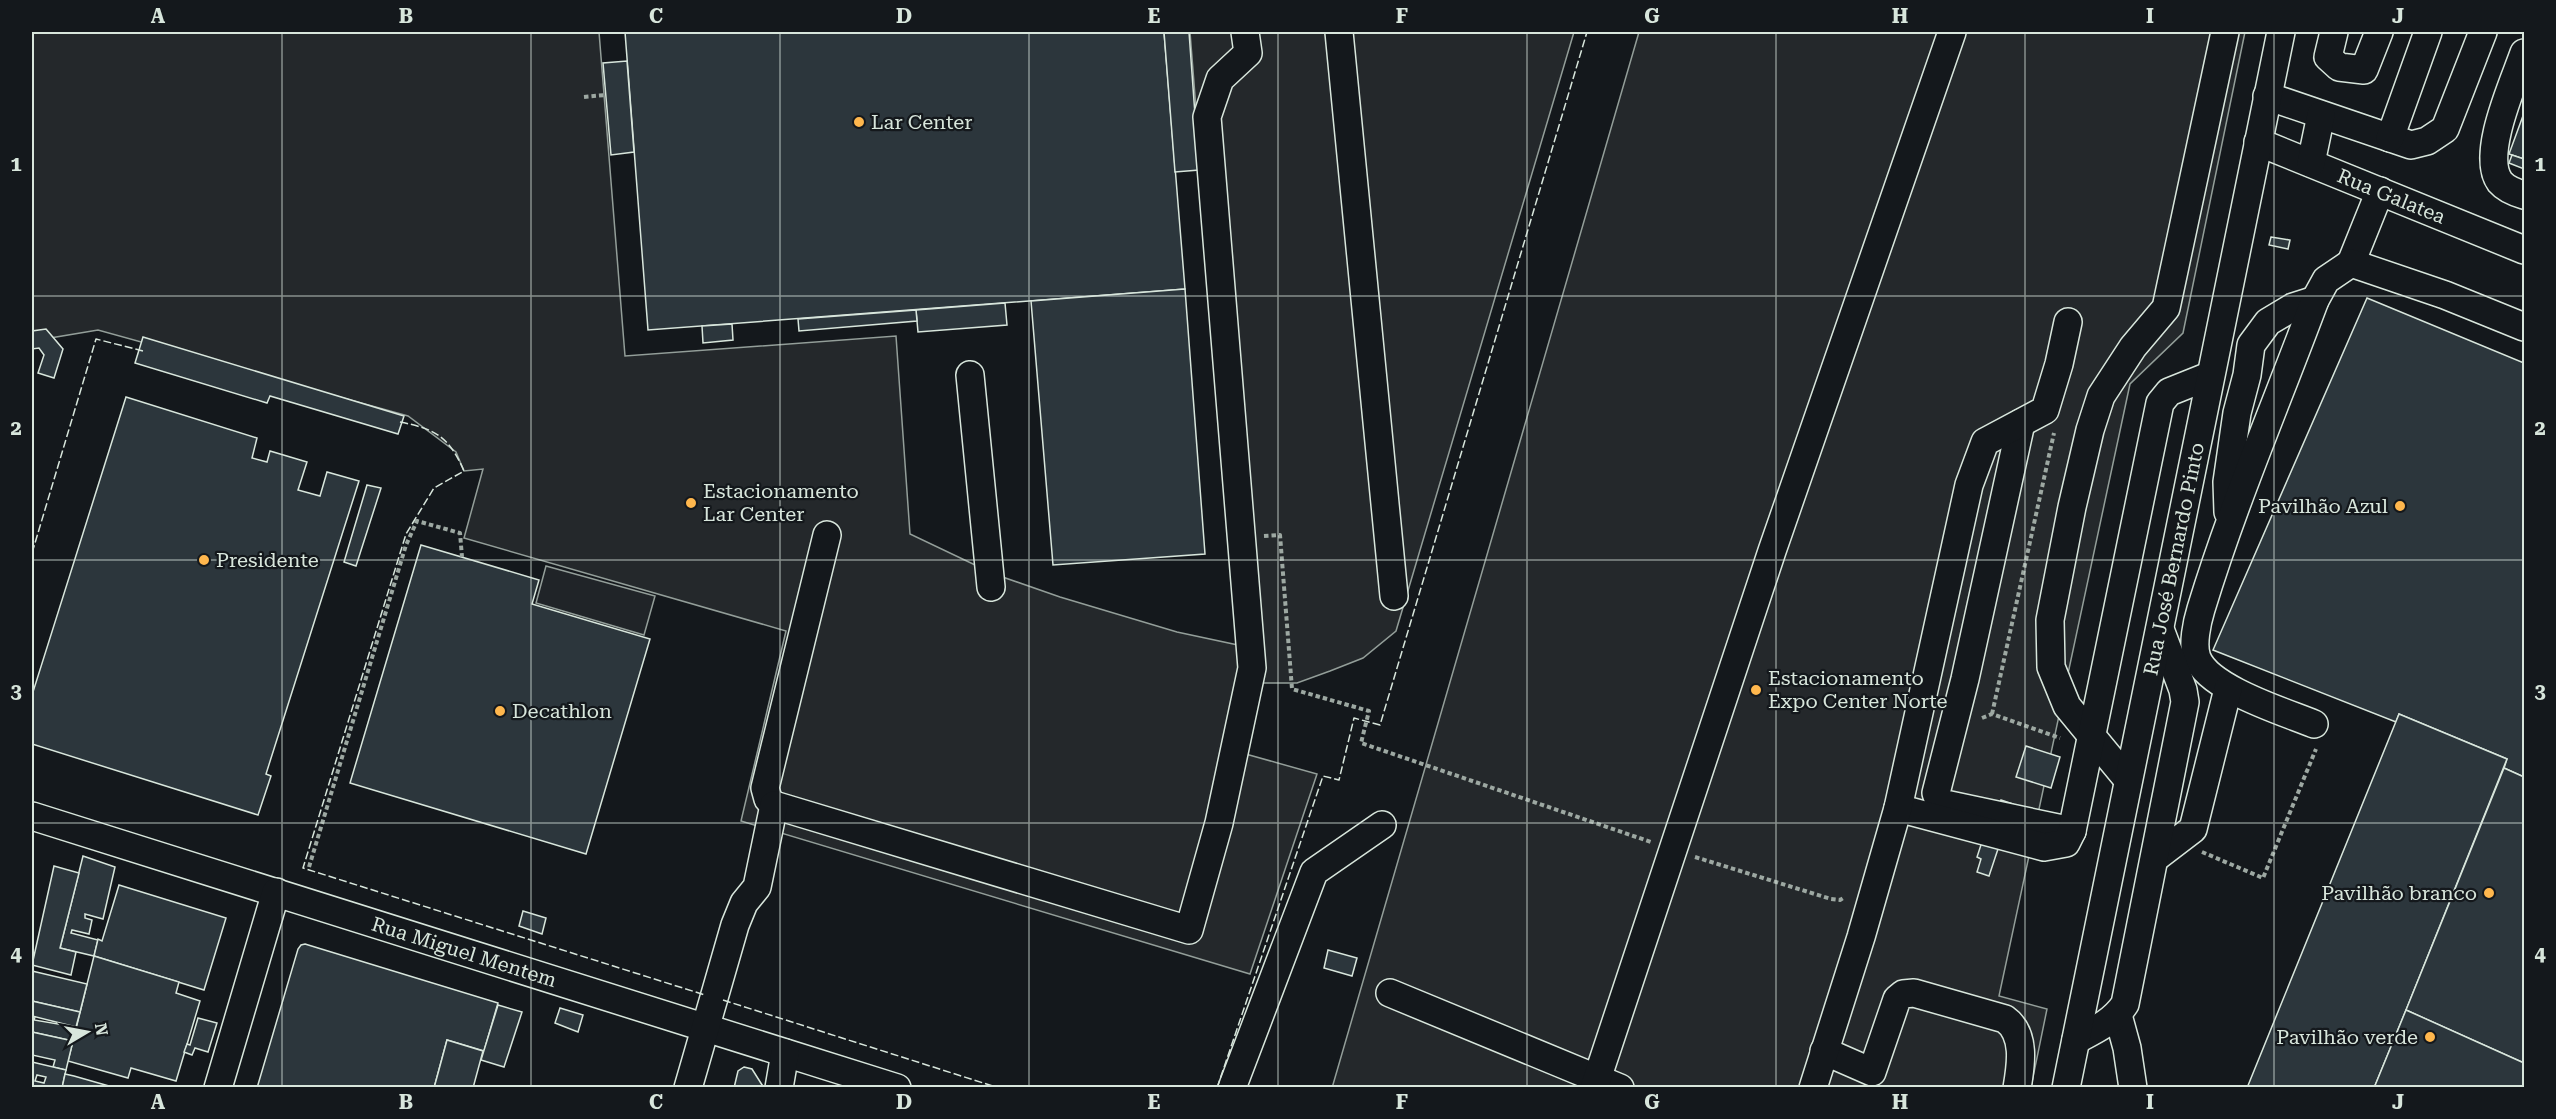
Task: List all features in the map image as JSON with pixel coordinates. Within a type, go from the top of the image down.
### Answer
[{"type":"street","points":[[827,535],[765,788],[768,799],[774,804],[1189,930],[1219,823],[1252,668],[1207,117],[1220,79],[1248,53],[1245,32]]},
{"type":"street","points":[[1339,32],[1394,596]]},
{"type":"street","points":[[1390,993],[1604,1084],[1674,850],[1772,552],[1952,32]]},
{"type":"street","points":[[2128,780],[2090,747],[2067,706],[2050,667],[2050,620],[2090,430],[2101,396],[2133,347],[2166,308],[2225,32]]},
{"type":"street","name":"Rua José Bernardo Pinto","points":[[2066,1088],[2209,376],[2281,32]]},
{"type":"street","points":[[2334,32],[2328,57],[2339,67],[2364,70],[2379,32]]},
{"type":"street","points":[[2390,138],[2428,32]]},
{"type":"street","points":[[2267,96],[2411,145],[2427,141],[2445,129],[2483,32]]},
{"type":"street","points":[[2524,53],[2498,129],[2494,152],[2494,169],[2501,183],[2524,195]]},
{"type":"street","points":[[2311,163],[2321,115]]},
{"type":"street","name":"Rua Galatea","points":[[2258,142],[2524,250]]},
{"type":"street","points":[[2314,724],[2228,689],[2203,669],[2197,657],[2196,643],[2200,611],[2315,300],[2326,280],[2351,263],[2380,191]]},
{"type":"street","points":[[2351,263],[2445,295],[2524,327]]},
{"type":"street","points":[[2229,531],[2227,482],[2251,345],[2268,322],[2293,306],[2315,300]]},
{"type":"street","points":[[1813,1088],[1862,937],[1898,808],[1969,485],[1985,442],[2045,410],[2059,364],[2068,322]]},
{"type":"street","points":[[970,375],[990,588]]},
{"type":"street","points":[[1898,808],[2044,847],[2066,843],[2072,831],[2090,747],[2160,403],[2169,392],[2209,376]]},
{"type":"street","points":[[2021,423],[1951,737],[1936,793],[1939,801],[1945,804],[2072,831]]},
{"type":"street","points":[[2076,1040],[2118,1015],[2125,1004],[2155,858],[2185,702],[2183,690],[2159,628]]},
{"type":"street","points":[[2155,858],[2193,829],[2228,689]]},
{"type":"street","points":[[688,1088],[735,925],[744,903],[757,887],[774,804]]},
{"type":"street","name":"Rua Miguel Mentem","points":[[32,816],[897,1088]]},
{"type":"street","points":[[1232,1088],[1314,872],[1382,825]]},
{"type":"street","points":[[218,1088],[276,892]]},
{"type":"street","points":[[1824,1051],[1872,1072],[1897,999],[1903,994],[1914,993],[2005,1019],[2013,1024],[2020,1040],[2017,1088]]},
{"type":"street","points":[[2118,1015],[2127,1048],[2133,1088]]},
{"type":"street","points":[[779,1088],[785,1053]]},
{"type":"path","points":[[584,97],[606,95]]},
{"type":"path","points":[[1951,737],[1992,714],[2055,428]]},
{"type":"path","points":[[309,867],[406,545],[417,521],[460,532],[462,557]]},
{"type":"path","points":[[1241,538],[1280,535],[1292,689],[1369,711],[1361,743],[1674,850],[1831,899],[1840,900],[1852,894]]},
{"type":"path","points":[[1992,714],[2090,747]]},
{"type":"path","points":[[2183,837],[2207,856],[2263,878],[2324,729],[2314,724]]},
{"type":"shaded area","name":"Estacionamento Lar Center","points":[[32,32],[599,32],[625,356],[896,336],[910,534],[994,574],[1060,597],[1177,632],[1238,645],[1190,32],[1574,32],[1396,631],[1363,658],[1330,671],[1297,683],[1262,683],[1242,753],[1317,774],[1250,974],[741,821],[786,631],[464,538],[483,469],[464,471],[456,452],[408,416],[98,330],[32,341]]},
{"type":"shaded area","name":"Estacionamento Expo Center Norte","points":[[1639,32],[2245,32],[2183,333],[2130,384],[1999,996],[2047,1009],[2031,1087],[1332,1088]]},
{"type":"shaded area","points":[[546,566],[655,596],[644,635],[536,603]]},
{"type":"building","points":[[625,32],[1164,32],[1185,289],[648,330]]},
{"type":"building","points":[[1164,32],[1189,32],[1199,170],[1175,172]]},
{"type":"building","points":[[627,61],[634,152],[611,155],[603,63]]},
{"type":"building","points":[[2524,113],[2524,159],[2509,154]]},
{"type":"building","points":[[2512,155],[2524,159],[2524,169],[2509,163]]},
{"type":"building","points":[[2271,237],[2290,240],[2288,249],[2269,245]]},
{"type":"building","points":[[1185,289],[1205,554],[1053,565],[1031,301]]},
{"type":"building","name":"Pavilhão Azul","points":[[2367,298],[2524,363],[2524,777],[2504,768],[2507,759],[2399,714],[2396,722],[2213,650]]},
{"type":"building","points":[[1005,303],[1007,325],[918,332],[916,310]]},
{"type":"building","points":[[916,310],[917,321],[799,331],[798,319]]},
{"type":"building","points":[[732,324],[733,340],[703,343],[702,326]]},
{"type":"building","points":[[46,329],[63,349],[54,378],[38,373],[44,355],[39,348],[32,349],[32,331]]},
{"type":"building","points":[[143,337],[404,416],[398,434],[270,396],[267,403],[135,363]]},
{"type":"building","name":"Presidente","points":[[126,397],[257,438],[252,458],[267,462],[270,451],[307,462],[298,490],[320,496],[327,472],[359,481],[266,774],[271,776],[258,815],[32,744],[32,695]]},
{"type":"building","points":[[367,485],[381,488],[356,566],[344,562]]},
{"type":"building","name":"Decathlon","points":[[421,545],[539,580],[532,604],[650,639],[586,854],[350,783]]},
{"type":"building","points":[[2399,714],[2507,759],[2406,1010],[2374,1088],[2247,1088]]},
{"type":"building","points":[[2026,746],[2060,757],[2051,788],[2016,777]]},
{"type":"building","name":"Pavilhão branco","points":[[2504,768],[2524,777],[2524,1063],[2406,1010]]},
{"type":"building","points":[[2001,800],[2013,804],[1989,876],[1977,872],[1981,859],[1977,857],[1992,811],[1997,813]]},
{"type":"building","points":[[83,856],[115,867],[103,919],[85,914],[85,918],[92,920],[89,934],[72,930],[71,933],[98,940],[94,956],[60,948]]},
{"type":"building","points":[[54,866],[79,873],[60,948],[76,952],[71,975],[32,965]]},
{"type":"building","points":[[119,885],[226,918],[204,990],[94,956],[98,939],[102,941]]},
{"type":"building","points":[[523,911],[546,918],[542,934],[519,926]]},
{"type":"building","points":[[305,944],[498,1003],[484,1051],[447,1040],[434,1088],[257,1088],[298,949]]},
{"type":"building","points":[[1328,950],[1357,958],[1352,976],[1324,968]]},
{"type":"building","points":[[94,956],[179,982],[176,993],[200,1001],[176,1081],[131,1068],[128,1078],[68,1061]]},
{"type":"building","points":[[32,971],[87,984],[80,1012],[32,1001]]},
{"type":"building","points":[[32,1001],[80,1012],[76,1027],[32,1016]]},
{"type":"building","points":[[498,1005],[522,1012],[504,1067],[481,1060]]},
{"type":"building","points":[[560,1008],[583,1015],[578,1032],[555,1023]]},
{"type":"building","name":"Pavilhão verde","points":[[2406,1010],[2524,1063],[2524,1088],[2374,1088]]},
{"type":"building","points":[[32,1016],[35,1017],[34,1020],[76,1027],[73,1041],[32,1032]]},
{"type":"building","points":[[198,1018],[217,1023],[208,1052],[195,1048],[192,1055],[184,1052],[187,1044],[190,1045]]},
{"type":"building","points":[[32,1032],[73,1041],[66,1070],[53,1067],[55,1060],[32,1055]]},
{"type":"building","points":[[447,1040],[483,1051],[473,1088],[434,1088]]},
{"type":"building","points":[[32,1062],[66,1070],[62,1088],[32,1088]],"holes":[[[37,1075],[46,1077],[44,1083],[35,1081]]]},
{"type":"building","points":[[744,1067],[752,1069],[764,1088],[734,1088],[738,1071]]},
{"type":"building","points":[[65,1074],[74,1076],[116,1088],[62,1088]]},
{"type":"fence","points":[[1217,1088],[1323,776],[1339,780],[1354,718],[1380,725],[1587,32]]},
{"type":"fence","points":[[32,553],[96,339],[143,351]]},
{"type":"fence","points":[[400,422],[423,428],[440,436],[453,450],[464,471],[434,488],[406,534],[303,868],[705,995]]},
{"type":"fence","points":[[723,1000],[999,1088]]},
{"type":"place","name":"Lar Center","points":[[859,122]]},
{"type":"place","name":"Estacionamento Lar Center","points":[[691,503]]},
{"type":"place","name":"Pavilhão Azul","points":[[2400,506]]},
{"type":"place","name":"Presidente","points":[[204,560]]},
{"type":"place","name":"Estacionamento Expo Center Norte","points":[[1756,690]]},
{"type":"place","name":"Decathlon","points":[[500,711]]},
{"type":"place","name":"Pavilhão branco","points":[[2489,893]]},
{"type":"place","name":"Pavilhão verde","points":[[2430,1037]]}]
